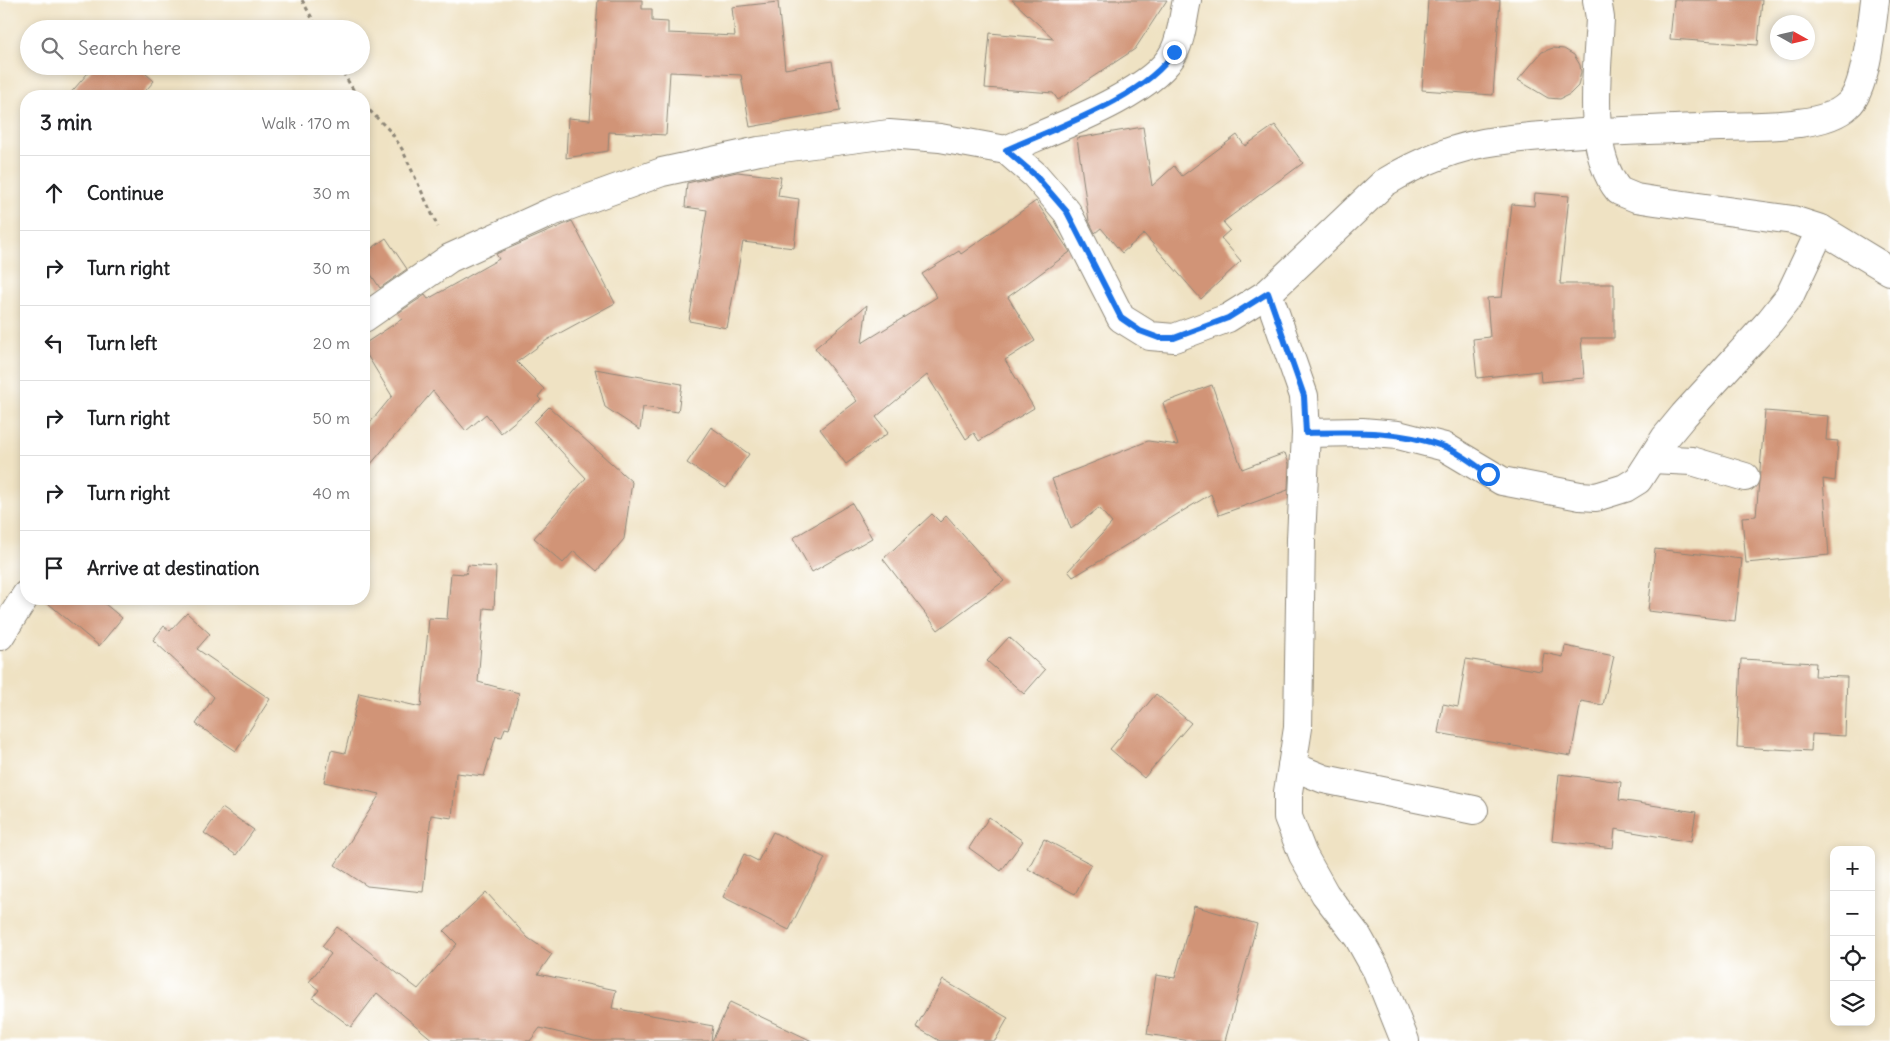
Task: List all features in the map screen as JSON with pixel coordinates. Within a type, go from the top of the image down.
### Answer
[{"type":"street","points":[[1006,150],[1126,96],[1160,70],[1174,52],[1187,0]]},
{"type":"street","points":[[1597,0],[1600,18],[1596,133],[1603,160],[1615,186],[1625,194],[1655,201],[1784,218],[1821,229],[1890,271]]},
{"type":"street","points":[[370,314],[450,258],[549,213],[662,172],[759,151],[889,134],[940,138],[1006,150],[1035,175],[1067,212],[1121,318],[1140,331],[1159,338],[1174,338],[1228,318],[1268,293],[1370,195],[1401,173],[1461,148],[1496,141],[1596,133],[1798,123],[1832,115],[1850,104],[1856,92],[1865,64],[1875,0]]},
{"type":"street","points":[[1306,433],[1362,432],[1398,435],[1445,447],[1502,481],[1589,497],[1614,492],[1633,484],[1665,438],[1689,409],[1770,321],[1789,297],[1821,229]]},
{"type":"street","points":[[1268,293],[1304,396],[1306,433],[1301,539],[1298,728],[1287,807],[1292,832],[1325,894],[1358,938],[1377,971],[1397,1036]]},
{"type":"street","points":[[1652,459],[1692,461],[1745,476]]},
{"type":"street","points":[[0,636],[20,604]]},
{"type":"street","points":[[1292,766],[1324,779],[1474,810]]},
{"type":"path","points":[[302,0],[313,20]]},
{"type":"path","points":[[344,75],[353,90]]},
{"type":"path","points":[[370,111],[391,132],[402,149],[432,212],[450,258]]},
{"type":"building","points":[[598,0],[642,0],[642,9],[652,9],[652,21],[668,22],[668,33],[735,36],[732,7],[778,2],[785,69],[832,61],[840,111],[750,127],[741,75],[670,72],[666,135],[609,132],[608,151],[566,158],[568,118],[590,120]]},
{"type":"building","points":[[1012,0],[1167,0],[1135,49],[1058,100],[1053,93],[985,88],[990,33],[1054,39]]},
{"type":"building","points":[[1428,0],[1500,0],[1493,95],[1422,90]]},
{"type":"building","points":[[1674,0],[1762,0],[1758,45],[1670,39]]},
{"type":"building","points":[[1553,48],[1564,49],[1574,55],[1580,65],[1581,72],[1578,86],[1570,94],[1560,99],[1548,98],[1518,80],[1542,52]]},
{"type":"building","points":[[86,75],[147,75],[154,81],[146,90],[73,90]]},
{"type":"building","points":[[1275,125],[1303,163],[1223,222],[1230,230],[1221,238],[1241,261],[1201,299],[1144,234],[1122,253],[1101,228],[1095,233],[1089,221],[1077,138],[1143,127],[1152,186],[1174,166],[1182,176],[1237,135],[1245,146]]},
{"type":"building","points":[[737,172],[781,177],[778,196],[799,199],[794,248],[743,242],[727,328],[689,321],[707,210],[685,207],[687,183]]},
{"type":"building","points":[[1535,193],[1569,196],[1560,284],[1614,284],[1614,338],[1581,338],[1584,378],[1541,382],[1540,371],[1477,378],[1473,339],[1490,337],[1487,298],[1502,297],[1512,204],[1534,206]]},
{"type":"building","points":[[1036,201],[1070,252],[1008,297],[1035,341],[1005,360],[1034,408],[979,441],[974,433],[966,439],[927,375],[876,417],[888,433],[846,464],[820,429],[857,401],[815,348],[867,305],[862,343],[937,297],[922,274],[959,251],[961,254]]},
{"type":"building","points":[[572,221],[615,303],[547,340],[517,362],[544,389],[538,397],[541,400],[501,433],[486,414],[466,431],[433,391],[370,465],[370,423],[392,396],[370,360],[370,340],[402,319],[398,313],[425,295],[428,299],[499,259],[496,254]]},
{"type":"building","points":[[386,238],[407,269],[380,288],[370,273],[370,250]]},
{"type":"building","points":[[595,369],[682,384],[678,412],[643,407],[640,430],[605,407]]},
{"type":"building","points":[[1212,385],[1242,469],[1285,453],[1289,464],[1288,490],[1219,515],[1211,494],[1073,577],[1068,571],[1112,523],[1099,508],[1071,529],[1052,479],[1148,441],[1178,445],[1163,403]]},
{"type":"building","points":[[549,407],[632,482],[624,539],[597,571],[574,551],[563,563],[534,538],[586,478],[534,422]]},
{"type":"building","points":[[1765,411],[1828,416],[1826,440],[1838,441],[1835,481],[1823,479],[1829,555],[1746,563],[1742,517],[1756,516]]},
{"type":"building","points":[[711,427],[749,454],[726,488],[687,463]]},
{"type":"building","points":[[852,503],[872,538],[812,572],[793,538]]},
{"type":"building","points":[[932,514],[940,522],[946,516],[1004,581],[938,630],[883,559]]},
{"type":"building","points":[[1655,549],[1742,559],[1735,621],[1648,611]]},
{"type":"building","points":[[468,565],[496,567],[494,609],[484,608],[478,682],[519,693],[509,729],[505,728],[502,737],[496,736],[484,776],[456,773],[452,818],[431,815],[423,892],[367,886],[335,865],[380,794],[324,782],[331,750],[345,753],[359,693],[421,707],[429,618],[447,619],[451,573],[466,574]]},
{"type":"building","points":[[50,605],[106,605],[122,618],[99,646]]},
{"type":"building","points":[[187,613],[210,634],[197,649],[270,699],[236,751],[196,724],[214,697],[153,640],[164,626],[170,631]]},
{"type":"building","points":[[1009,637],[1045,670],[1024,694],[987,661]]},
{"type":"building","points":[[1565,646],[1614,656],[1603,705],[1581,701],[1571,756],[1438,733],[1443,704],[1458,707],[1466,659],[1541,671],[1544,653],[1563,657]]},
{"type":"building","points":[[1741,659],[1816,663],[1815,676],[1847,677],[1845,736],[1812,734],[1811,751],[1737,747]]},
{"type":"building","points":[[1156,694],[1191,723],[1144,778],[1110,749]]},
{"type":"building","points":[[1559,774],[1621,782],[1619,800],[1696,812],[1691,842],[1615,829],[1613,848],[1552,841]]},
{"type":"building","points":[[222,808],[254,830],[236,855],[204,833]]},
{"type":"building","points":[[989,817],[1023,841],[1001,871],[969,848]]},
{"type":"building","points":[[773,832],[825,858],[789,930],[723,897],[744,854],[758,861]]},
{"type":"building","points":[[1044,839],[1091,864],[1075,894],[1028,869]]},
{"type":"building","points":[[486,892],[528,938],[552,954],[538,974],[616,990],[612,1008],[713,1026],[711,1041],[594,1041],[540,1028],[530,1041],[434,1041],[377,993],[351,1027],[313,998],[319,990],[309,982],[331,954],[322,946],[337,927],[418,989],[457,944],[444,931]]},
{"type":"building","points":[[1194,906],[1257,924],[1225,1041],[1190,1041],[1147,1034],[1156,975],[1175,978]]},
{"type":"building","points":[[943,980],[1008,1018],[995,1041],[940,1041],[916,1027]]},
{"type":"building","points":[[730,1002],[812,1041],[712,1041]]},
{"type":"route","points":[[1174,52],[1169,61],[1160,70],[1126,96],[1006,150],[1035,175],[1067,212],[1081,236],[1099,277],[1121,318],[1124,322],[1150,336],[1174,338],[1228,318],[1268,293],[1304,396],[1306,433],[1362,432],[1398,435],[1445,447],[1466,458],[1488,474]]}]
